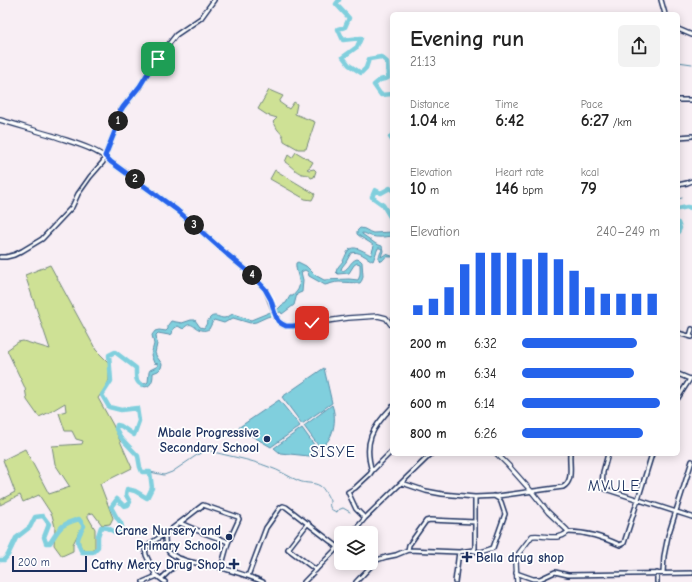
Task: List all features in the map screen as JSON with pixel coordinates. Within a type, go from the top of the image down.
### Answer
[{"type":"street","points":[[0,257],[14,255],[44,237],[72,207],[78,194],[103,162],[123,107],[140,86],[154,63],[176,35],[201,18],[214,0]]},
{"type":"street","points":[[661,0],[664,12]]},
{"type":"street","points":[[680,30],[692,34]]},
{"type":"street","points":[[680,100],[692,100]]},
{"type":"street","points":[[0,120],[75,143],[105,156],[111,162],[177,210],[251,274],[265,289],[271,300],[278,321],[282,324],[286,326],[293,326],[348,318],[378,316],[383,316],[390,323]]},
{"type":"street","points":[[680,137],[692,136]]},
{"type":"street","points":[[680,185],[692,181]]},
{"type":"street","points":[[680,333],[691,336],[692,329]]},
{"type":"street","points":[[680,375],[691,380],[680,395]]},
{"type":"street","points":[[372,471],[368,456],[369,440],[372,432],[390,410]]},
{"type":"street","points":[[365,518],[356,509],[348,492],[355,488],[390,453]]},
{"type":"street","points":[[358,526],[429,456]]},
{"type":"street","points":[[499,456],[548,512],[568,532]]},
{"type":"street","points":[[402,483],[426,491],[475,497],[532,492],[563,487],[566,485],[569,482],[570,477],[570,456]]},
{"type":"street","points":[[607,456],[603,472],[602,488],[692,517]]},
{"type":"street","points":[[517,582],[515,566],[517,559],[519,553],[532,536],[554,537],[562,536],[568,532],[580,532],[589,533],[608,539],[620,545],[624,543],[651,456]]},
{"type":"street","points":[[663,573],[664,556],[668,536],[692,461]]},
{"type":"street","points":[[356,582],[377,560],[408,550],[480,552],[493,548],[505,514],[501,502],[494,496]]},
{"type":"street","points":[[472,551],[475,548],[475,497]]},
{"type":"street","points":[[165,582],[157,576],[146,555],[146,548],[154,540],[180,523],[203,504],[238,517],[239,519],[228,543],[221,568]]},
{"type":"street","points":[[248,576],[266,528],[283,506],[334,541]]},
{"type":"street","points":[[408,550],[409,545],[426,521],[475,522]]},
{"type":"street","points":[[180,523],[228,543]]},
{"type":"street","points":[[308,523],[288,550],[316,570]]},
{"type":"street","points":[[165,534],[169,551],[175,556],[248,576],[262,582]]},
{"type":"street","points":[[304,582],[334,551]]},
{"type":"street","points":[[455,582],[459,552]]},
{"type":"street","points":[[161,579],[182,559]]},
{"type":"street","points":[[516,573],[533,579],[540,579],[555,572],[568,575],[692,573]]},
{"type":"street","points":[[656,582],[657,573]]},
{"type":"street","points":[[144,582],[157,576]]},
{"type":"green space","points":[[269,90],[283,96],[279,102],[289,109],[294,102],[297,104],[295,114],[315,122],[306,149],[298,149],[284,141],[283,136],[273,122],[277,118],[267,115],[258,109]]},
{"type":"green space","points":[[296,152],[313,162],[307,169],[314,169],[316,171],[314,177],[311,178],[308,175],[300,173],[285,162],[288,155],[292,158]]},
{"type":"green space","points":[[275,170],[315,194],[312,200],[305,199],[270,179]]},
{"type":"green space","points":[[50,265],[96,350],[109,363],[109,380],[98,398],[113,425],[132,468],[100,484],[113,518],[110,524],[102,525],[93,513],[88,514],[88,517],[95,529],[95,548],[86,550],[81,547],[79,537],[84,529],[81,528],[73,544],[73,551],[62,556],[54,545],[55,527],[52,515],[39,495],[23,502],[20,495],[0,505],[0,500],[15,492],[3,460],[25,449],[49,494],[70,487],[55,464],[52,446],[82,444],[83,441],[76,439],[72,431],[65,431],[59,413],[66,411],[65,403],[39,417],[27,400],[25,388],[7,350],[18,342],[23,341],[50,349],[25,275]]},
{"type":"water","points":[[360,228],[373,233],[390,232],[390,236],[384,237],[370,236],[365,233],[362,234],[376,244],[382,246],[383,251],[381,257],[386,254],[390,255],[390,257],[386,257],[380,261],[379,257],[382,249],[380,248],[378,248],[373,261],[360,253],[351,253],[341,270],[345,270],[353,261],[357,259],[360,260],[362,262],[363,276],[360,283],[337,282],[325,285],[309,276],[308,272],[305,270],[301,272],[303,280],[302,292],[297,294],[294,305],[282,314],[281,312],[276,313],[275,310],[286,303],[290,296],[293,296],[299,288],[296,266],[296,263],[298,262],[306,266],[315,275],[324,280],[358,280],[360,274],[360,264],[357,263],[354,265],[349,273],[338,274],[336,272],[347,253],[352,248],[371,255],[374,246],[357,234],[357,231]]},
{"type":"water","points":[[273,311],[274,315],[256,322],[250,323],[233,318],[224,323],[214,320],[209,329],[206,330],[188,325],[183,329],[178,326],[173,329],[172,334],[169,335],[158,333],[156,335],[157,344],[155,353],[162,364],[161,368],[153,373],[152,381],[148,386],[142,386],[137,382],[138,381],[144,384],[148,382],[150,370],[158,366],[158,364],[154,363],[151,355],[154,344],[152,335],[155,331],[166,331],[171,321],[182,323],[195,320],[200,327],[204,328],[209,319],[213,316],[226,318],[233,314],[251,320]]},
{"type":"water","points":[[324,368],[332,403],[302,424],[282,397]]},
{"type":"water","points":[[279,400],[300,426],[271,447],[238,428]]},
{"type":"water","points":[[332,405],[334,418],[333,431],[326,443],[320,448],[304,426]]},
{"type":"water","points":[[302,428],[317,449],[316,454],[309,456],[280,453],[274,448]]},
{"type":"waterway","points":[[339,0],[336,4],[349,18],[345,27],[338,29],[343,40],[361,38],[357,47],[343,57],[349,65],[361,73],[366,68],[369,59],[381,57],[387,62],[388,78],[380,80],[374,85],[381,95],[390,94]]},
{"type":"waterway","points":[[680,62],[692,64]]},
{"type":"waterway","points":[[390,188],[381,193],[375,190],[372,197],[383,205],[390,217]]},
{"type":"waterway","points":[[680,209],[687,207],[692,208]]},
{"type":"waterway","points":[[0,560],[4,560],[16,538],[30,527],[35,517],[43,516],[49,524],[44,537],[46,543],[50,543],[64,525],[79,519],[84,526],[78,539],[82,552],[93,552],[98,547],[98,536],[101,527],[108,528],[118,534],[123,531],[121,523],[111,507],[117,499],[124,506],[128,505],[130,502],[126,495],[127,489],[135,491],[147,498],[152,488],[150,472],[142,472],[138,456],[121,438],[116,429],[117,425],[121,426],[134,435],[139,421],[137,408],[121,410],[109,407],[102,395],[111,381],[109,355],[115,352],[136,368],[137,380],[142,385]]},
{"type":"waterway","points":[[150,472],[164,475],[172,472],[206,450],[261,464],[299,481],[318,485],[323,488],[327,495],[330,501],[330,508],[332,510],[337,512],[343,508],[350,512]]},
{"type":"place","name":"Mbale Progressive Secondary School","points":[[267,439]]},
{"type":"place","name":"Crane Nursery and Primary School","points":[[229,537]]},
{"type":"place","name":"Bella drug shop","points":[[467,557]]},
{"type":"place","name":"Cathy Mercy Drug Shop","points":[[234,564]]},
{"type":"district","name":"SISYE","points":[[333,452]]},
{"type":"district","name":"MVULE","points":[[614,486]]},
{"type":"route","points":[[158,59],[120,112],[112,140],[105,156],[111,162],[177,210],[251,274],[265,289],[271,300],[278,321],[286,326],[312,323]]}]
